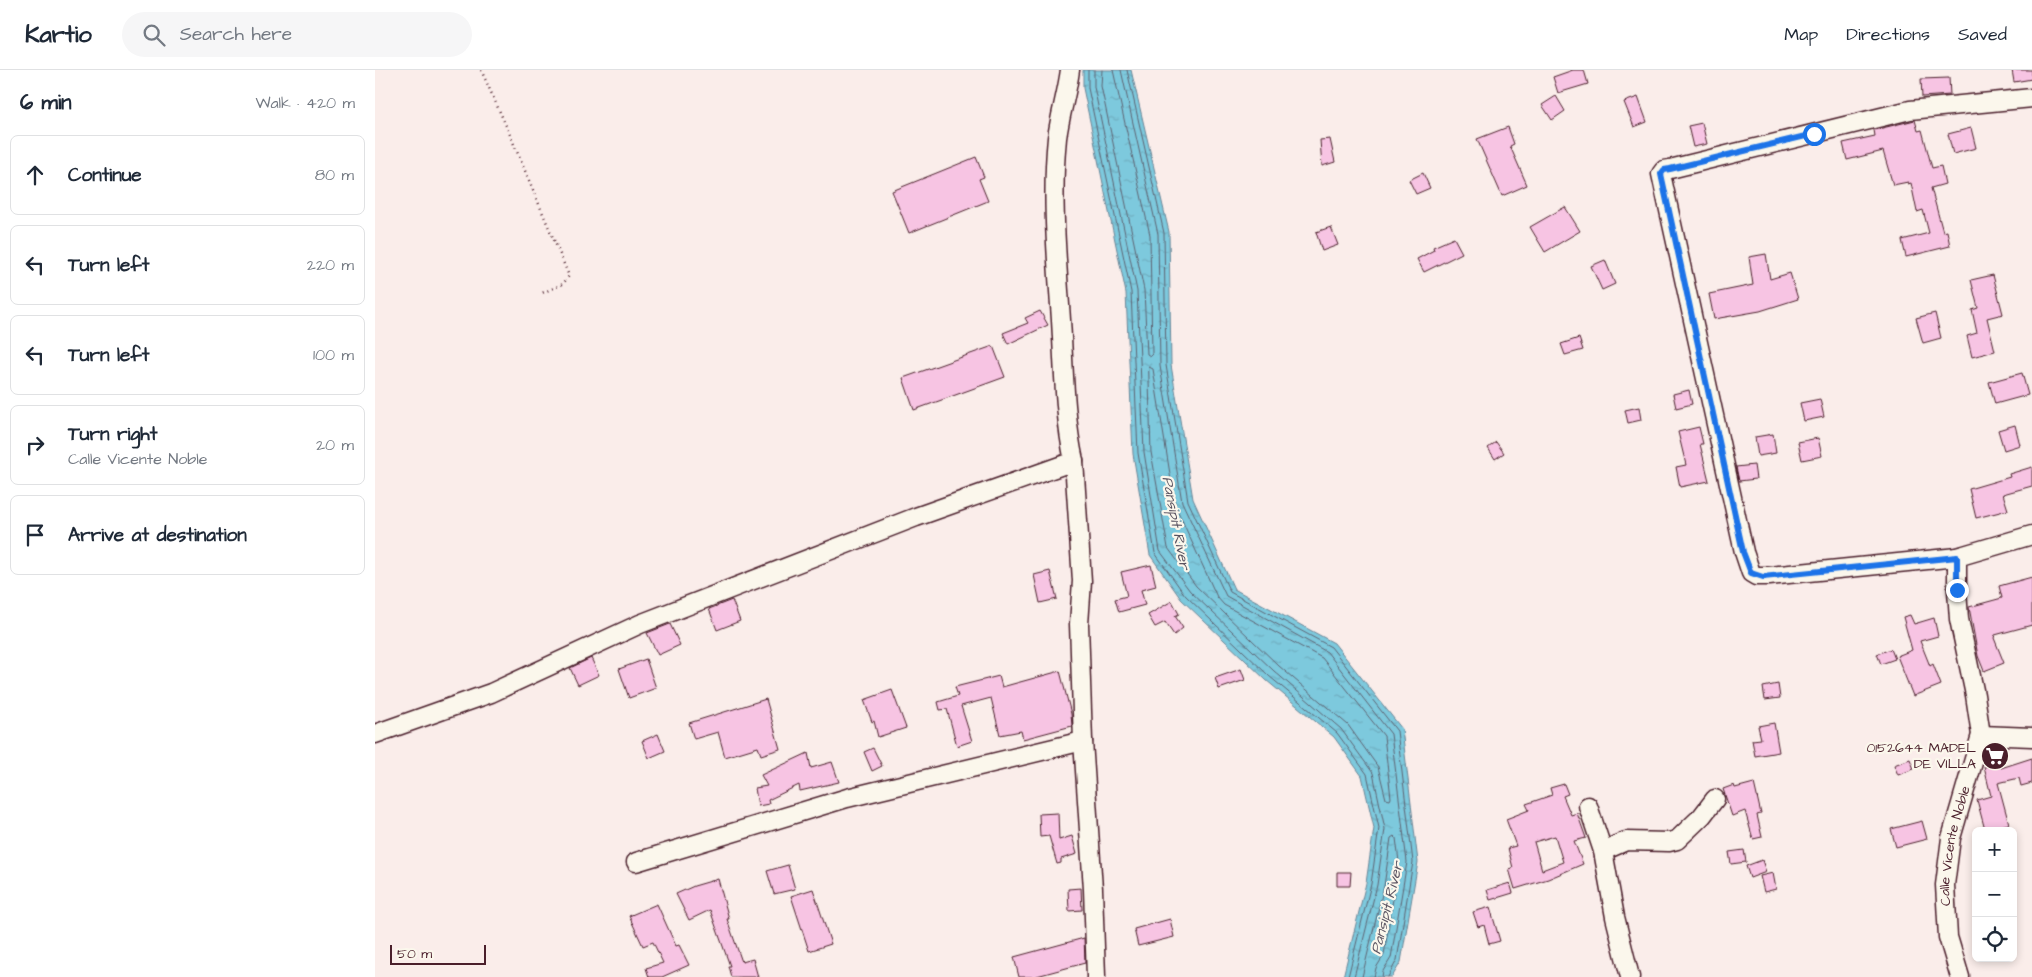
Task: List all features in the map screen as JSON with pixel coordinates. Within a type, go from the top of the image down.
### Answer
[{"type":"street","points":[[1070,70],[1057,136],[1054,185],[1064,379],[1070,442],[1074,461],[1082,581],[1079,624],[1083,741],[1097,977]]},
{"type":"street","points":[[2032,98],[1910,110],[1664,170],[1661,174],[1743,552],[1751,573],[1763,577],[1957,557],[2032,535]]},
{"type":"street","points":[[375,734],[491,693],[659,617],[917,516],[1074,461]]},
{"type":"street","name":"Calle Vicente Noble","points":[[1957,557],[1959,619],[1975,695],[1981,735],[1951,838],[1945,885],[1948,937],[1960,977]]},
{"type":"street","points":[[1981,735],[2032,737]]},
{"type":"street","points":[[636,862],[847,798],[1083,741]]},
{"type":"street","points":[[1603,851],[1626,841],[1669,842],[1677,840],[1702,816],[1715,799]]},
{"type":"street","points":[[1588,806],[1603,851],[1615,917],[1630,977]]},
{"type":"path","points":[[481,70],[569,276],[563,284],[542,293]]},
{"type":"water","name":"Pansipit River","points":[[1083,70],[1131,70],[1169,232],[1171,365],[1193,499],[1234,589],[1334,643],[1402,729],[1418,862],[1401,962],[1392,977],[1343,977],[1366,883],[1374,828],[1362,776],[1334,737],[1266,680],[1181,599],[1150,555],[1133,454],[1126,293],[1083,88]]},
{"type":"building","points":[[1573,70],[1584,70],[1588,84],[1558,93],[1553,77]]},
{"type":"building","points":[[2012,70],[2032,70],[2032,79],[2014,82]]},
{"type":"building","points":[[1949,78],[1950,95],[1922,97],[1921,79]]},
{"type":"building","points":[[1556,96],[1565,111],[1552,120],[1542,105]]},
{"type":"building","points":[[1638,97],[1647,122],[1634,127],[1624,102]]},
{"type":"building","points":[[1915,120],[1918,131],[1922,130],[1932,168],[1941,166],[1945,184],[1931,188],[1943,232],[1947,231],[1950,246],[1906,257],[1902,240],[1929,233],[1923,210],[1917,212],[1911,183],[1893,185],[1883,151],[1847,160],[1843,143],[1875,136],[1874,130]]},
{"type":"building","points":[[1702,123],[1707,144],[1693,147],[1688,126]]},
{"type":"building","points":[[1508,127],[1514,144],[1510,146],[1527,185],[1502,196],[1477,139]]},
{"type":"building","points":[[1971,128],[1976,148],[1953,154],[1948,134]]},
{"type":"building","points":[[1330,139],[1335,162],[1322,166],[1320,140]]},
{"type":"building","points":[[976,157],[984,177],[979,179],[988,201],[909,233],[892,191]]},
{"type":"building","points":[[1423,173],[1430,188],[1416,194],[1409,180]]},
{"type":"building","points":[[1565,207],[1580,231],[1545,252],[1530,227]]},
{"type":"building","points":[[1331,227],[1338,245],[1322,251],[1316,232]]},
{"type":"building","points":[[1454,238],[1462,253],[1424,272],[1417,259],[1434,250],[1433,247]]},
{"type":"building","points":[[1766,254],[1770,279],[1790,273],[1798,299],[1760,311],[1714,319],[1709,294],[1753,285],[1749,257]]},
{"type":"building","points":[[1605,260],[1615,284],[1602,290],[1591,266]]},
{"type":"building","points":[[1993,275],[2003,314],[1987,318],[1995,351],[1972,357],[1967,336],[1977,333],[1972,310],[1978,308],[1971,280]]},
{"type":"building","points":[[1040,311],[1048,325],[1008,344],[1003,333],[1028,323],[1025,318]]},
{"type":"building","points":[[1935,313],[1941,338],[1923,343],[1916,318]]},
{"type":"building","points":[[1579,338],[1583,350],[1565,355],[1561,344]]},
{"type":"building","points":[[993,346],[1005,377],[914,410],[903,378]]},
{"type":"building","points":[[2022,373],[2028,395],[1995,404],[1989,382]]},
{"type":"building","points":[[1689,390],[1692,404],[1676,408],[1673,394]]},
{"type":"building","points":[[1820,399],[1824,417],[1804,421],[1800,403]]},
{"type":"building","points":[[1639,407],[1641,420],[1628,423],[1625,410]]},
{"type":"building","points":[[2015,425],[2020,445],[2004,450],[1998,430]]},
{"type":"building","points":[[1699,427],[1703,444],[1700,444],[1709,481],[1680,487],[1676,467],[1686,465],[1678,432]]},
{"type":"building","points":[[1773,434],[1776,453],[1758,456],[1755,437]]},
{"type":"building","points":[[1818,438],[1822,456],[1802,460],[1798,442]]},
{"type":"building","points":[[1496,442],[1504,453],[1495,459],[1488,448]]},
{"type":"building","points":[[1754,465],[1756,479],[1739,481],[1736,467]]},
{"type":"building","points":[[2032,467],[2032,486],[2003,494],[2008,510],[1976,518],[1969,489],[2010,477],[2009,474]]},
{"type":"building","points":[[1151,565],[1156,586],[1141,590],[1145,605],[1119,612],[1115,599],[1127,596],[1121,572]]},
{"type":"building","points":[[1050,571],[1057,599],[1040,603],[1034,575]]},
{"type":"building","points":[[2032,577],[2032,625],[1995,635],[1994,638],[2004,663],[1984,671],[1978,656],[1969,607],[2002,598],[1999,586]]},
{"type":"building","points":[[732,600],[740,621],[717,630],[709,609]]},
{"type":"building","points":[[1172,601],[1179,614],[1175,616],[1183,628],[1174,635],[1165,622],[1155,627],[1148,615]]},
{"type":"building","points":[[1910,615],[1914,624],[1934,618],[1938,636],[1920,641],[1930,666],[1933,664],[1941,685],[1913,696],[1897,656],[1912,650],[1903,617]]},
{"type":"building","points":[[670,624],[680,645],[658,655],[647,633]]},
{"type":"building","points":[[1891,649],[1895,659],[1881,664],[1877,654]]},
{"type":"building","points":[[591,658],[599,675],[578,685],[570,668]]},
{"type":"building","points":[[646,659],[656,688],[629,698],[619,669]]},
{"type":"building","points":[[1241,669],[1245,680],[1219,689],[1215,678]]},
{"type":"building","points":[[1060,671],[1071,714],[1072,726],[1023,739],[1021,731],[1000,735],[991,698],[961,706],[972,741],[957,746],[947,709],[940,710],[938,702],[958,696],[955,687],[999,676],[1002,687]]},
{"type":"building","points":[[1778,684],[1780,698],[1765,700],[1763,687]]},
{"type":"building","points":[[892,690],[906,728],[878,737],[874,721],[872,722],[864,700]]},
{"type":"building","points":[[766,699],[780,749],[761,755],[758,747],[725,757],[718,732],[694,739],[689,723]]},
{"type":"building","points":[[1774,723],[1779,752],[1755,756],[1752,740],[1761,739],[1758,726]]},
{"type":"building","points":[[658,734],[665,751],[649,758],[642,741]]},
{"type":"building","points":[[873,748],[882,766],[872,771],[864,752]]},
{"type":"building","points":[[808,753],[811,768],[832,762],[839,782],[800,791],[799,785],[768,800],[769,804],[758,806],[755,788],[767,786],[761,775]]},
{"type":"building","points":[[2032,758],[2032,783],[2021,786],[2019,778],[1998,783],[2009,824],[1997,827],[1984,827],[1977,800],[1991,796],[1984,767],[2000,763],[2001,768]]},
{"type":"building","points":[[1910,759],[1914,769],[1898,775],[1894,765]]},
{"type":"building","points":[[1754,783],[1761,814],[1757,815],[1762,837],[1753,839],[1745,811],[1732,816],[1723,789],[1734,785],[1735,788]]},
{"type":"building","points":[[1564,784],[1568,794],[1563,796],[1571,815],[1577,813],[1586,838],[1574,841],[1583,864],[1548,879],[1515,889],[1509,869],[1513,868],[1508,848],[1516,846],[1506,819],[1529,810],[1526,804],[1552,795],[1550,788]],"holes":[[[1555,836],[1563,862],[1542,870],[1534,842]]]},
{"type":"building","points":[[1058,813],[1059,840],[1072,836],[1077,854],[1061,859],[1061,863],[1057,864],[1049,836],[1040,837],[1039,814]]},
{"type":"building","points":[[1922,821],[1927,839],[1896,847],[1891,829]]},
{"type":"building","points":[[1744,850],[1746,862],[1731,864],[1729,852]]},
{"type":"building","points":[[1762,860],[1766,872],[1750,878],[1746,866]]},
{"type":"building","points":[[788,865],[795,889],[774,894],[767,871]]},
{"type":"building","points":[[1337,872],[1351,872],[1350,886],[1337,886]]},
{"type":"building","points":[[1773,873],[1776,889],[1764,892],[1760,876]]},
{"type":"building","points":[[718,879],[729,919],[727,919],[742,962],[753,959],[758,977],[731,977],[728,966],[730,966],[710,910],[689,920],[676,894]]},
{"type":"building","points":[[1510,883],[1513,893],[1490,900],[1487,890]]},
{"type":"building","points":[[1081,888],[1082,910],[1069,911],[1068,889]]},
{"type":"building","points":[[813,889],[831,944],[809,951],[791,896]]},
{"type":"building","points":[[657,904],[676,946],[679,945],[689,965],[662,977],[649,977],[646,968],[663,963],[653,942],[643,946],[629,916]]},
{"type":"building","points":[[1490,907],[1500,941],[1489,944],[1484,925],[1478,927],[1473,912]]},
{"type":"building","points":[[1170,919],[1174,937],[1138,946],[1134,929]]},
{"type":"building","points":[[1084,938],[1085,963],[1033,977],[1019,977],[1014,957]]},
{"type":"place","name":"0152644 MADEL DE VILLA","points":[[1995,756]]},
{"type":"route","points":[[1814,134],[1664,170],[1661,174],[1743,552],[1751,573],[1763,577],[1957,557],[1957,590]]}]
